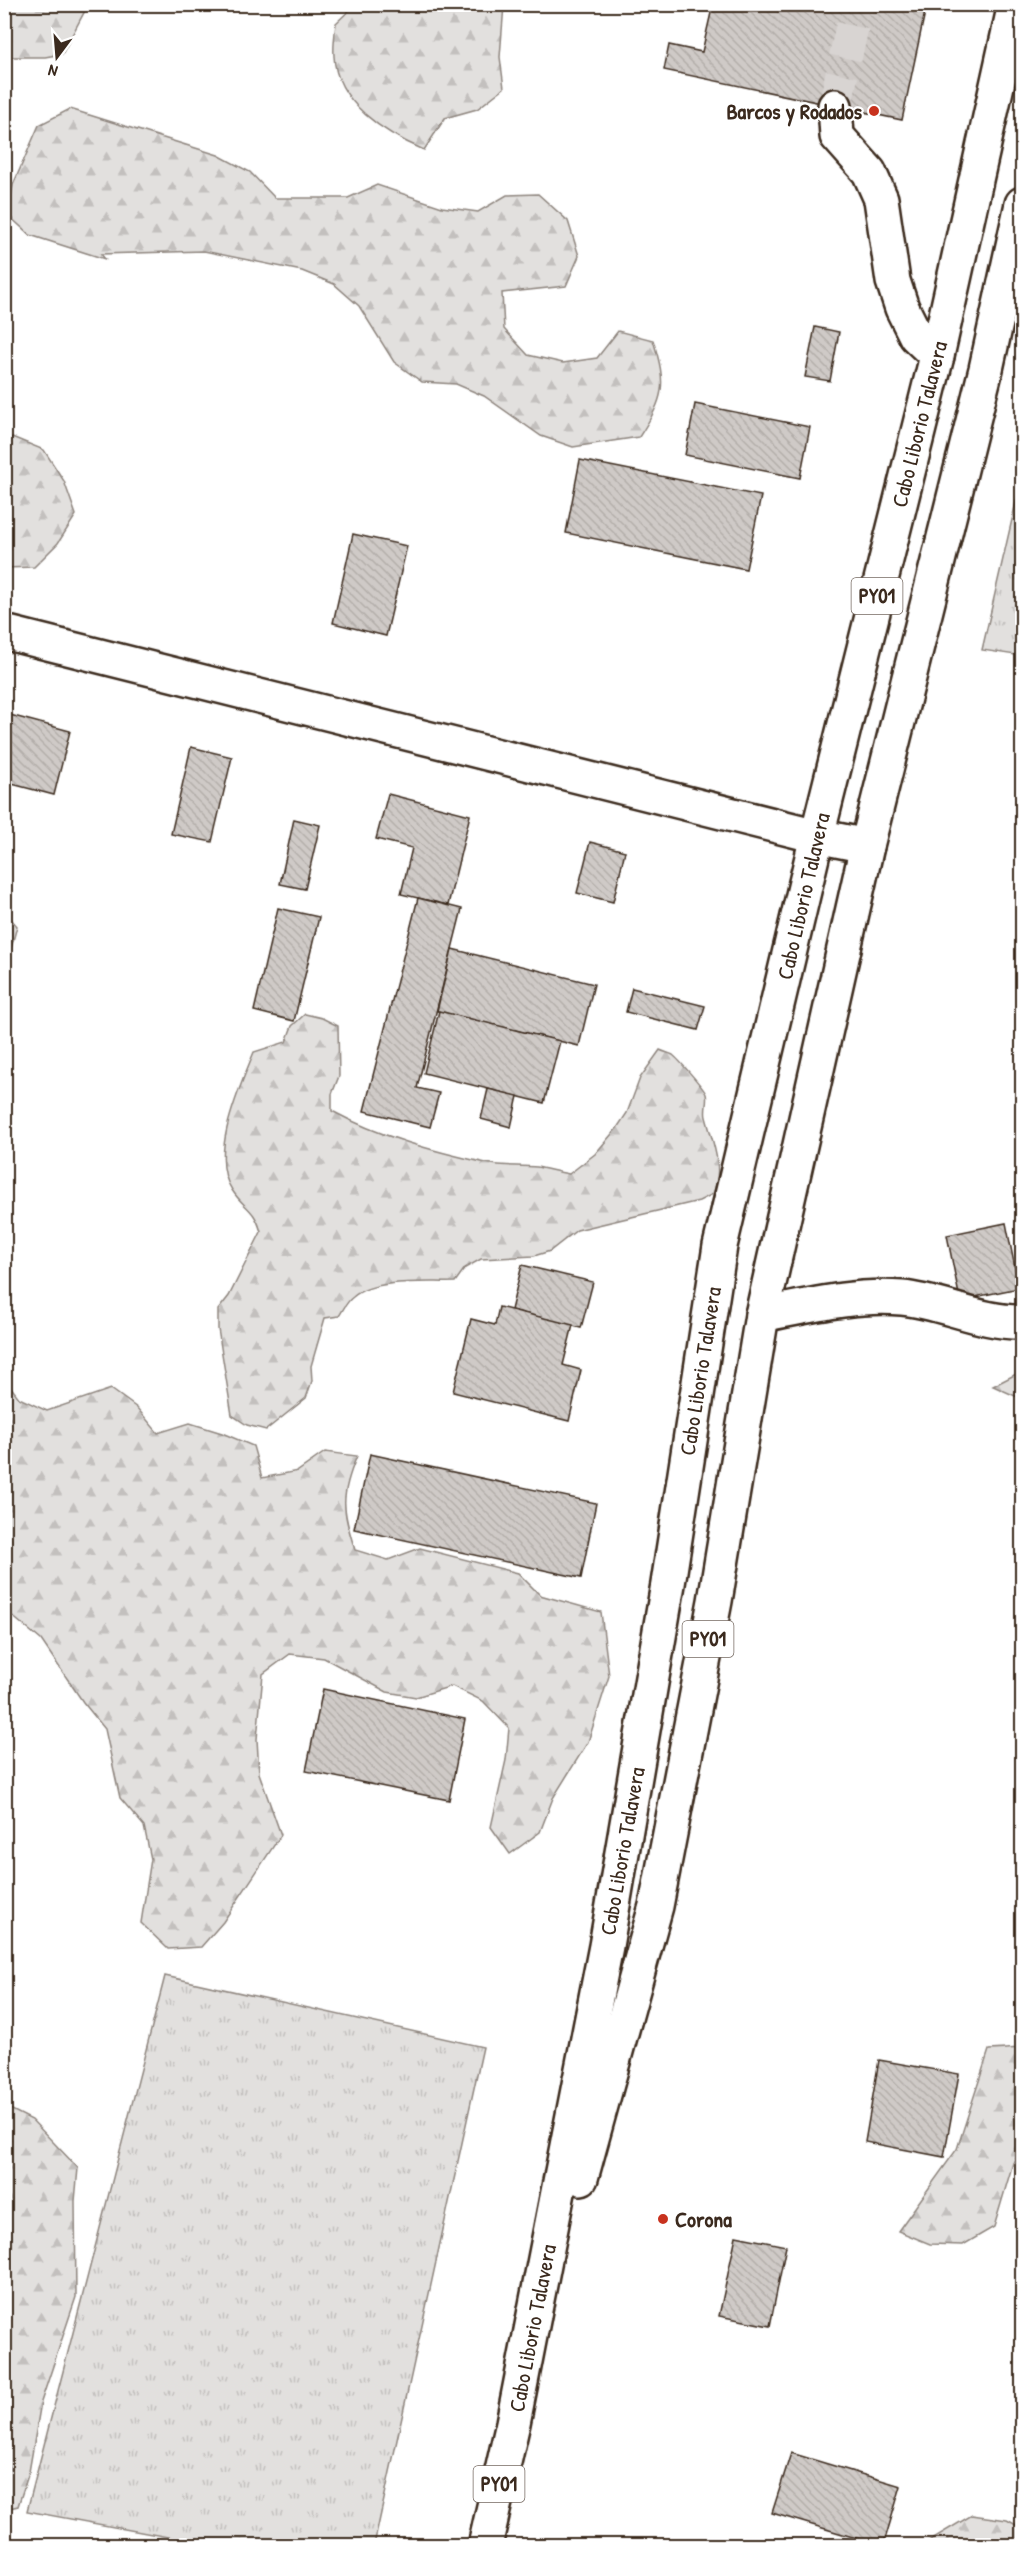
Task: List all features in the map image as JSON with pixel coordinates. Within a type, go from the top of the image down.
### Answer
[{"type":"main road","name":"Cabo Liborio Talavera","points":[[513,2423],[608,1934],[668,1584],[720,1246],[817,836],[937,356],[1015,4]]},
{"type":"main road","points":[[835,106],[837,136],[870,172],[881,199],[893,281],[902,308],[916,336],[937,356],[986,369]]},
{"type":"main road","name":"Cabo Liborio Talavera","points":[[513,2423],[656,1906],[715,1601],[762,1315],[867,846],[986,369],[1023,204]]},
{"type":"main road","points":[[4,632],[817,836],[867,846]]},
{"type":"main road","points":[[762,1315],[854,1298],[904,1298],[1002,1323],[1023,1323]]},
{"type":"main road","name":"PY01","points":[[485,2546],[513,2423]]},
{"type":"green space","points":[[5,4],[88,5],[62,54],[45,57],[5,57]]},
{"type":"green space","points":[[355,5],[504,5],[500,57],[504,88],[477,109],[445,118],[424,150],[394,135],[379,126],[353,102],[337,73],[334,52],[336,23]]},
{"type":"green space","points":[[70,109],[218,155],[250,172],[275,198],[348,198],[377,185],[442,207],[478,212],[507,195],[538,194],[568,221],[579,256],[566,286],[502,293],[504,329],[528,355],[563,363],[597,358],[618,331],[653,340],[662,380],[659,401],[654,411],[639,437],[573,447],[541,436],[484,396],[456,384],[422,382],[394,362],[359,306],[334,284],[302,271],[204,251],[101,254],[105,259],[30,235],[8,215],[13,185],[39,125]]},
{"type":"green space","points":[[12,437],[44,450],[64,481],[76,515],[58,543],[34,567],[5,568],[5,441]]},
{"type":"green space","points":[[1022,476],[1022,656],[982,650]]},
{"type":"green space","points":[[5,912],[17,926],[8,960],[11,993],[5,1017]]},
{"type":"green space","points":[[305,1014],[322,1018],[338,1026],[339,1076],[332,1094],[332,1111],[388,1136],[446,1153],[492,1164],[537,1167],[569,1174],[595,1154],[617,1128],[627,1113],[640,1078],[660,1050],[671,1054],[706,1094],[706,1114],[718,1174],[713,1194],[699,1201],[577,1230],[550,1251],[534,1256],[481,1259],[465,1268],[455,1282],[387,1284],[362,1291],[349,1301],[339,1316],[325,1318],[311,1366],[312,1381],[306,1398],[266,1430],[247,1425],[232,1415],[218,1329],[218,1310],[229,1296],[261,1232],[252,1213],[236,1196],[225,1175],[223,1159],[225,1140],[235,1102],[254,1052],[286,1042],[292,1026]]},
{"type":"green space","points":[[1022,1371],[1022,1399],[993,1386]]},
{"type":"green space","points":[[4,1378],[19,1398],[47,1411],[111,1389],[137,1408],[158,1433],[190,1423],[253,1446],[262,1478],[298,1471],[325,1452],[357,1456],[345,1493],[345,1513],[355,1550],[388,1560],[420,1548],[518,1573],[540,1595],[601,1612],[609,1676],[588,1742],[553,1798],[540,1832],[510,1854],[491,1827],[506,1760],[509,1728],[483,1701],[452,1686],[416,1697],[387,1692],[324,1658],[290,1654],[263,1674],[257,1739],[259,1773],[281,1835],[223,1922],[201,1947],[168,1949],[141,1923],[151,1859],[144,1826],[120,1798],[105,1729],[83,1702],[41,1640],[5,1610]]},
{"type":"green space","points":[[165,1976],[483,2047],[374,2545],[211,2545],[27,2511]]},
{"type":"green space","points":[[1022,2048],[1022,2146],[1013,2163],[994,2227],[963,2245],[930,2244],[898,2231],[957,2149],[989,2050]]},
{"type":"green space","points":[[4,2106],[32,2120],[78,2168],[75,2201],[76,2297],[41,2402],[29,2472],[18,2506],[5,2509]]},
{"type":"green space","points":[[972,2515],[1007,2520],[1022,2528],[1022,2545],[922,2545]]},
{"type":"building","points":[[713,4],[888,4],[925,12],[902,120],[664,70],[669,45],[702,52]]},
{"type":"building","points":[[815,327],[839,332],[830,381],[805,377]]},
{"type":"building","points":[[695,404],[810,427],[800,478],[685,455]]},
{"type":"building","points":[[580,460],[761,496],[746,569],[566,533]]},
{"type":"building","points":[[353,534],[407,546],[386,636],[333,623]]},
{"type":"building","points":[[10,715],[70,731],[54,795],[4,782],[4,738]]},
{"type":"building","points":[[191,747],[232,757],[212,842],[171,834]]},
{"type":"building","points":[[388,794],[470,815],[448,905],[401,894],[412,848],[376,839]]},
{"type":"building","points":[[294,819],[320,825],[305,889],[280,884]]},
{"type":"building","points":[[590,842],[625,851],[613,902],[577,893]]},
{"type":"building","points":[[418,898],[462,909],[417,1088],[439,1093],[430,1127],[364,1111]]},
{"type":"building","points":[[278,908],[319,917],[294,1021],[254,1011]]},
{"type":"building","points":[[452,949],[594,984],[579,1046],[437,1011]]},
{"type":"building","points":[[632,988],[705,1006],[698,1030],[626,1012]]},
{"type":"building","points":[[439,1011],[560,1041],[544,1103],[424,1073]]},
{"type":"building","points":[[488,1089],[518,1096],[511,1127],[481,1119]]},
{"type":"building","points":[[1006,1223],[1019,1288],[960,1300],[947,1235]]},
{"type":"building","points":[[522,1265],[593,1282],[581,1328],[511,1310]]},
{"type":"building","points":[[499,1307],[573,1325],[563,1365],[581,1370],[569,1421],[453,1392],[471,1319],[495,1325]]},
{"type":"building","points":[[370,1454],[596,1503],[581,1578],[354,1529]]},
{"type":"building","points":[[323,1689],[465,1719],[449,1800],[306,1771]]},
{"type":"building","points":[[879,2060],[959,2074],[944,2157],[865,2142]]},
{"type":"building","points":[[736,2236],[786,2246],[770,2326],[719,2316]]},
{"type":"building","points":[[791,2453],[901,2486],[883,2546],[772,2513]]},
{"type":"tunnel","points":[[835,106],[857,4]]},
{"type":"place","name":"Barcos y Rodados","points":[[874,111]]},
{"type":"place","name":"Corona","points":[[663,2219]]}]
